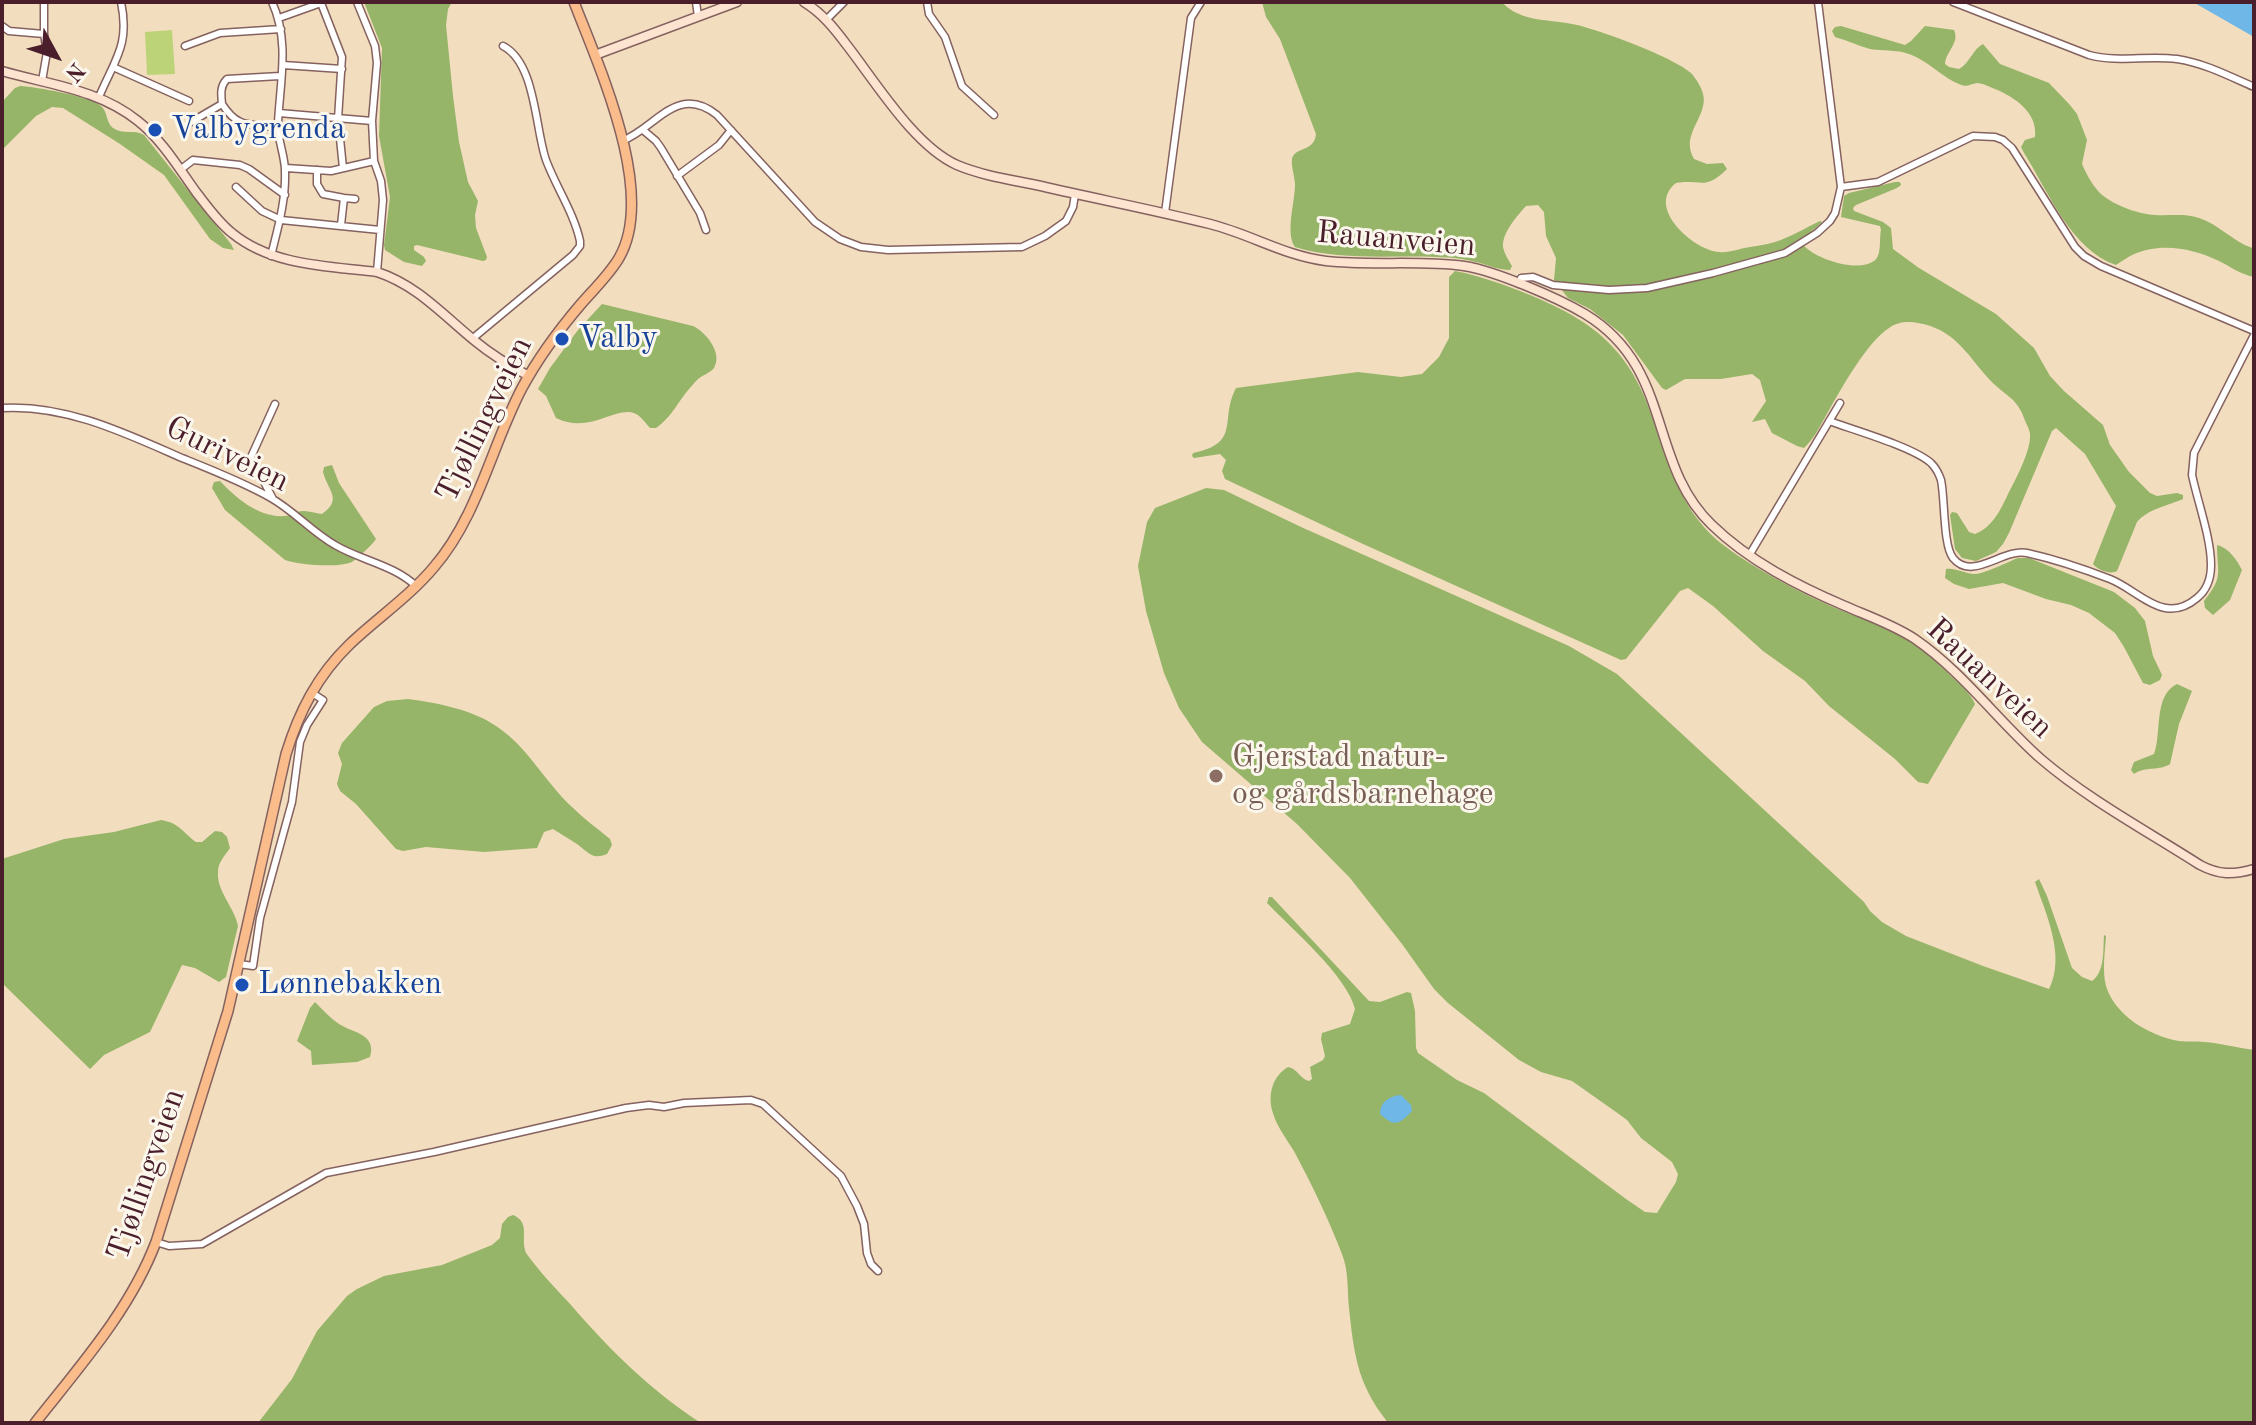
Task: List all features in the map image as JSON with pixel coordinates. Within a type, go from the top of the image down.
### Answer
[{"type":"main road","name":"Tjøllingveien","points":[[35,1423],[129,1299],[156,1242],[217,1048],[286,754],[299,715],[324,674],[351,643],[416,586],[443,556],[464,523],[508,416],[529,376],[559,331],[612,268],[625,246],[633,204],[622,141],[595,55],[574,2]]},
{"type":"main road","points":[[595,55],[737,2]]},
{"type":"main road","name":"Rauanveien","points":[[804,2],[827,19],[918,137],[954,164],[1230,229],[1304,257],[1352,263],[1463,266],[1484,271],[1587,315],[1604,327],[1638,366],[1676,471],[1686,491],[1711,524],[1750,554],[1812,591],[1916,640],[1956,674],[2054,770],[2200,865],[2226,874],[2254,869]]},
{"type":"main road","points":[[2,71],[99,97],[128,114],[148,129],[225,227],[250,247],[271,256],[377,272],[410,285],[495,357],[529,376]]},
{"type":"street","points":[[42,81],[47,52],[44,2]]},
{"type":"street","points":[[99,97],[124,37],[121,2]]},
{"type":"street","points":[[271,256],[281,220],[286,168],[277,127],[283,65],[281,29],[272,2]]},
{"type":"street","points":[[357,2],[375,46],[377,63],[372,121],[374,161],[382,190],[377,272]]},
{"type":"street","points":[[696,2],[698,16]]},
{"type":"street","points":[[827,19],[844,2]]},
{"type":"street","points":[[927,2],[929,14],[945,37],[962,86],[994,115]]},
{"type":"street","points":[[1165,213],[1191,18],[1201,2]]},
{"type":"street","points":[[1519,284],[1521,278],[1527,276],[1553,285],[1609,290],[1647,288],[1785,253],[1830,221],[1839,203],[1841,187],[1818,2]]},
{"type":"street","points":[[1953,2],[2103,59],[2176,59],[2198,64],[2254,87]]},
{"type":"street","points":[[279,18],[318,3],[342,57],[338,119],[343,168]]},
{"type":"street","points":[[2,26],[9,31],[44,34]]},
{"type":"street","points":[[185,46],[220,33],[281,29]]},
{"type":"street","points":[[472,339],[580,246],[546,160],[534,98],[517,57],[503,46]]},
{"type":"street","points":[[283,65],[342,69]]},
{"type":"street","points":[[113,67],[189,101]]},
{"type":"street","points":[[277,127],[238,122],[229,116],[222,104],[221,90],[227,79],[280,76]]},
{"type":"street","points":[[191,122],[222,104]]},
{"type":"street","points":[[622,141],[643,130],[661,113],[673,107],[694,104],[711,110],[815,222],[840,239],[861,247],[888,250],[1022,247],[1066,221],[1075,194]]},
{"type":"street","points":[[279,113],[372,121]]},
{"type":"street","points":[[643,130],[656,141],[700,213],[706,230]]},
{"type":"street","points":[[677,176],[719,145],[731,130]]},
{"type":"street","points":[[1829,421],[1915,453],[1931,464],[1941,480],[1948,546],[1953,559],[1959,563],[1976,567],[2013,552],[2030,554],[2103,577],[2150,603],[2172,610],[2197,599],[2208,584],[2211,556],[2192,475],[2192,463],[2194,453],[2254,333],[2084,256],[2075,247],[2012,148],[1995,137],[1973,136],[1878,182],[1841,187]]},
{"type":"street","points":[[180,170],[193,160],[240,165],[285,195]]},
{"type":"street","points":[[286,168],[331,171],[374,161]]},
{"type":"street","points":[[317,170],[317,184],[323,194],[355,199]]},
{"type":"street","points":[[236,187],[255,206],[281,220],[380,230]]},
{"type":"street","points":[[341,225],[344,198]]},
{"type":"street","points":[[1750,554],[1840,403]]},
{"type":"street","points":[[273,499],[251,457],[275,404]]},
{"type":"street","name":"Guriveien","points":[[2,408],[25,407],[64,413],[146,442],[273,499],[327,541],[380,565],[416,586]]},
{"type":"street","name":"Tjøllingveien","points":[[239,964],[253,966],[260,918],[292,802],[300,742],[323,700],[311,692]]},
{"type":"street","points":[[156,1242],[169,1246],[202,1244],[326,1173],[344,1168],[434,1152],[626,1108],[751,1100],[763,1104],[841,1176],[857,1206],[864,1224],[867,1253],[878,1271]]},
{"type":"green space","points":[[364,2],[452,2],[446,25],[459,142],[468,182],[478,201],[476,228],[486,260],[417,245],[414,250],[426,261],[422,266],[404,262],[385,250],[390,197],[379,136],[382,48]]},
{"type":"green space","points":[[1262,2],[1502,2],[1518,14],[1603,33],[1654,52],[1682,67],[1696,80],[1704,101],[1690,140],[1694,159],[1707,164],[1723,163],[1727,169],[1708,182],[1676,183],[1668,193],[1666,204],[1676,226],[1708,249],[1725,252],[1771,243],[1820,221],[1803,241],[1808,250],[1836,263],[1867,264],[1877,259],[1880,226],[1841,217],[1844,196],[1900,182],[1897,188],[1856,205],[1854,211],[1891,228],[1893,249],[1996,314],[2034,348],[2050,376],[2103,425],[2110,445],[2129,472],[2150,493],[2157,496],[2177,493],[2183,495],[2183,499],[2141,518],[2117,571],[2101,570],[2093,564],[2116,506],[2085,454],[2056,428],[2003,544],[1996,552],[1976,561],[1962,558],[1955,549],[1950,515],[1957,513],[1969,532],[1975,534],[1992,522],[2022,464],[2030,433],[2013,400],[1988,378],[1958,343],[1941,331],[1907,322],[1892,326],[1881,335],[1855,367],[1818,431],[1804,448],[1772,433],[1765,419],[1752,422],[1766,401],[1760,380],[1752,374],[1721,379],[1685,379],[1666,390],[1662,388],[1623,335],[1590,309],[1568,298],[1554,280],[1556,258],[1546,236],[1544,212],[1538,205],[1526,206],[1505,236],[1503,247],[1512,266],[1510,270],[1453,258],[1348,256],[1295,247],[1291,234],[1295,185],[1292,159],[1297,152],[1312,144],[1316,134],[1280,39],[1266,17]]},
{"type":"green space","points":[[1841,26],[1905,45],[1925,26],[1954,30],[1954,43],[1945,64],[1949,67],[1959,69],[1983,44],[2000,64],[2049,83],[2077,114],[2087,140],[2082,164],[2098,191],[2109,200],[2132,210],[2155,215],[2193,216],[2206,221],[2254,248],[2254,277],[2209,256],[2176,248],[2143,251],[2116,265],[2100,257],[2086,247],[2062,218],[2024,153],[2021,147],[2025,140],[2035,137],[2035,128],[2023,107],[2010,96],[1984,84],[1959,84],[1911,55],[1870,49],[1835,37],[1832,31]]},
{"type":"green space","points":[[172,30],[175,74],[147,75],[145,32]]},
{"type":"green space","points":[[20,86],[95,102],[103,108],[113,128],[144,135],[234,250],[223,248],[210,239],[164,175],[63,108],[52,107],[36,116],[2,150],[2,102]]},
{"type":"green space","points":[[1455,271],[1493,281],[1553,305],[1607,341],[1633,374],[1644,395],[1684,499],[1717,540],[1775,578],[1907,639],[1928,654],[1965,690],[1975,704],[1928,784],[1918,782],[1895,759],[1829,706],[1805,681],[1763,651],[1688,588],[1680,591],[1626,659],[1621,660],[1225,479],[1222,471],[1226,460],[1220,454],[1192,456],[1218,443],[1224,436],[1236,388],[1358,372],[1401,377],[1422,374],[1439,357],[1449,338],[1449,277]]},
{"type":"green space","points":[[602,304],[693,326],[708,338],[715,350],[714,368],[696,381],[656,428],[650,428],[638,415],[629,412],[581,423],[556,418],[546,396],[538,389],[578,330]]},
{"type":"green space","points":[[332,465],[339,483],[376,539],[357,558],[346,564],[318,565],[285,560],[225,510],[212,488],[214,482],[220,481],[241,500],[266,514],[287,516],[303,511],[322,514],[332,504],[332,494],[323,472],[324,467]]},
{"type":"green space","points":[[1206,488],[1224,490],[1569,646],[1617,674],[1882,922],[1906,936],[2049,989],[2056,963],[2055,949],[2035,882],[2039,879],[2072,968],[2082,977],[2092,981],[2099,972],[2106,936],[2106,986],[2117,1007],[2135,1023],[2157,1035],[2179,1041],[2254,1050],[2254,1423],[1388,1423],[1370,1396],[1357,1362],[1342,1254],[1308,1178],[1276,1122],[1271,1104],[1275,1080],[1288,1067],[1306,1080],[1312,1079],[1310,1067],[1325,1056],[1322,1033],[1350,1024],[1355,1009],[1341,982],[1267,903],[1269,897],[1369,1001],[1380,1002],[1411,993],[1418,1053],[1457,1080],[1484,1093],[1645,1212],[1657,1213],[1678,1174],[1672,1162],[1641,1138],[1627,1120],[1572,1081],[1541,1072],[1519,1060],[1448,1003],[1350,878],[1297,824],[1202,742],[1179,708],[1164,673],[1146,611],[1138,566],[1147,522],[1155,508]]},
{"type":"green space","points":[[2217,545],[2235,558],[2242,570],[2230,600],[2213,615],[2205,608],[2204,601],[2217,580]]},
{"type":"green space","points":[[2018,558],[2029,558],[2114,592],[2135,608],[2145,621],[2153,656],[2162,675],[2160,680],[2150,685],[2143,683],[2115,633],[2089,613],[2003,583],[1969,589],[1945,578],[1946,569],[1977,574]]},
{"type":"green space","points":[[2177,684],[2192,691],[2179,724],[2170,764],[2134,774],[2131,770],[2134,762],[2154,754],[2161,706],[2169,690]]},
{"type":"green space","points":[[408,699],[465,711],[507,734],[562,797],[610,839],[612,845],[607,854],[591,855],[553,829],[544,832],[537,848],[484,852],[426,847],[403,851],[396,849],[356,804],[340,791],[337,784],[342,764],[338,753],[342,743],[374,707],[387,701]]},
{"type":"green space","points":[[161,820],[177,826],[196,842],[202,842],[215,831],[227,837],[230,848],[219,865],[218,878],[238,926],[226,977],[219,982],[195,968],[182,965],[150,1032],[104,1055],[90,1069],[2,983],[2,859],[64,839],[114,832]]},
{"type":"green space","points":[[315,1002],[339,1024],[367,1039],[370,1057],[357,1062],[312,1065],[311,1051],[297,1041]]},
{"type":"green space","points":[[513,1215],[522,1222],[526,1253],[553,1286],[632,1368],[701,1423],[258,1423],[292,1379],[317,1331],[347,1296],[384,1276],[442,1265],[492,1245],[500,1238],[502,1224]]},
{"type":"water","points":[[2193,2],[2254,2],[2254,37]]},
{"type":"water","points":[[1401,1095],[1411,1105],[1412,1111],[1400,1122],[1389,1121],[1380,1114],[1380,1110],[1386,1100]]},
{"type":"place","name":"Valbygrenda","points":[[155,130]]},
{"type":"place","name":"Valby","points":[[562,339]]},
{"type":"place","name":"Gjerstad natur- og gårdsbarnehage","points":[[1216,776]]},
{"type":"place","name":"Lønnebakken","points":[[242,985]]}]
